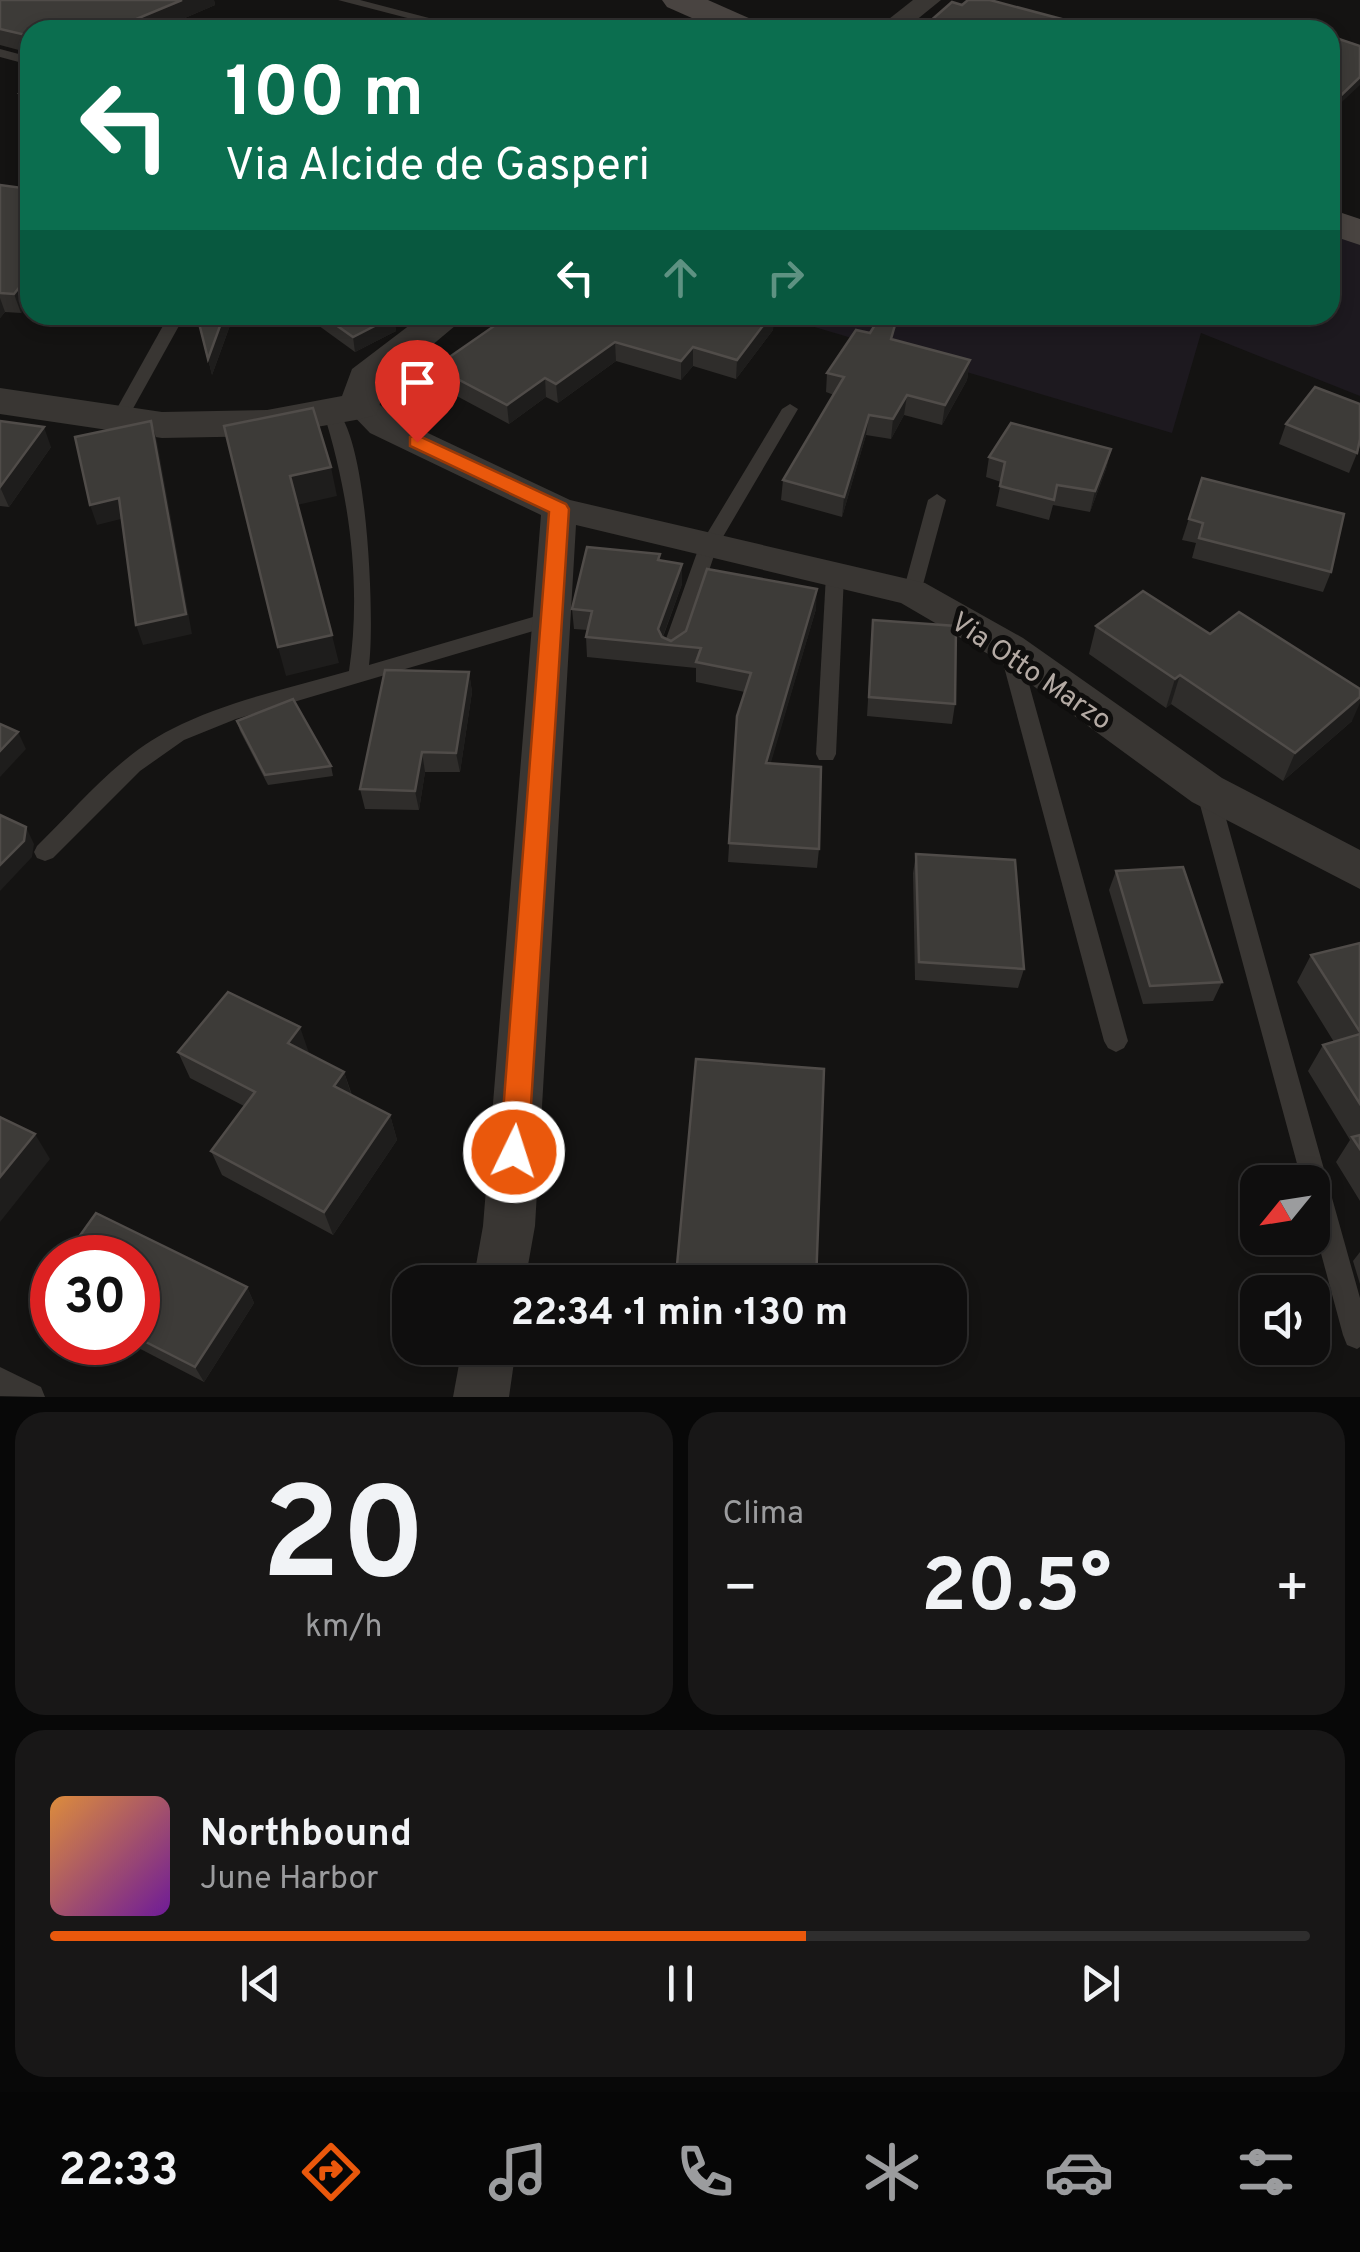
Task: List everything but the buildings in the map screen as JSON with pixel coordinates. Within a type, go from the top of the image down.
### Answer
[{"type":"main road","points":[[679,0],[725,20]]},
{"type":"street","points":[[902,20],[929,0]]},
{"type":"street","points":[[0,401],[162,425],[266,423],[346,409],[367,378],[435,325]]},
{"type":"street","name":"Via Otto Marzo","points":[[346,409],[559,509],[912,592],[1009,648],[1207,790],[1360,870]]},
{"type":"street","points":[[502,1265],[510,1207],[559,509]]},
{"type":"street","points":[[481,1397],[486,1365]]},
{"type":"lane","points":[[344,0],[429,20]]},
{"type":"lane","points":[[119,418],[172,325]]},
{"type":"lane","points":[[346,409],[345,447],[357,536],[364,647],[358,674]]},
{"type":"lane","points":[[672,650],[708,547],[790,409]]},
{"type":"lane","points":[[912,592],[936,500]]},
{"type":"lane","points":[[826,754],[835,575]]},
{"type":"lane","points":[[45,852],[133,764],[177,735],[230,713],[550,619]]},
{"type":"lane","points":[[1009,648],[1116,1041]]},
{"type":"lane","points":[[1207,790],[1358,1335]]},
{"type":"lane","points":[[0,1382],[31,1397]]},
{"type":"shaded area","points":[[1340,236],[1360,243],[1360,396],[1201,333],[1172,433],[808,325],[1340,325]]},
{"type":"route","points":[[417,442],[559,509],[514,1152]]}]
